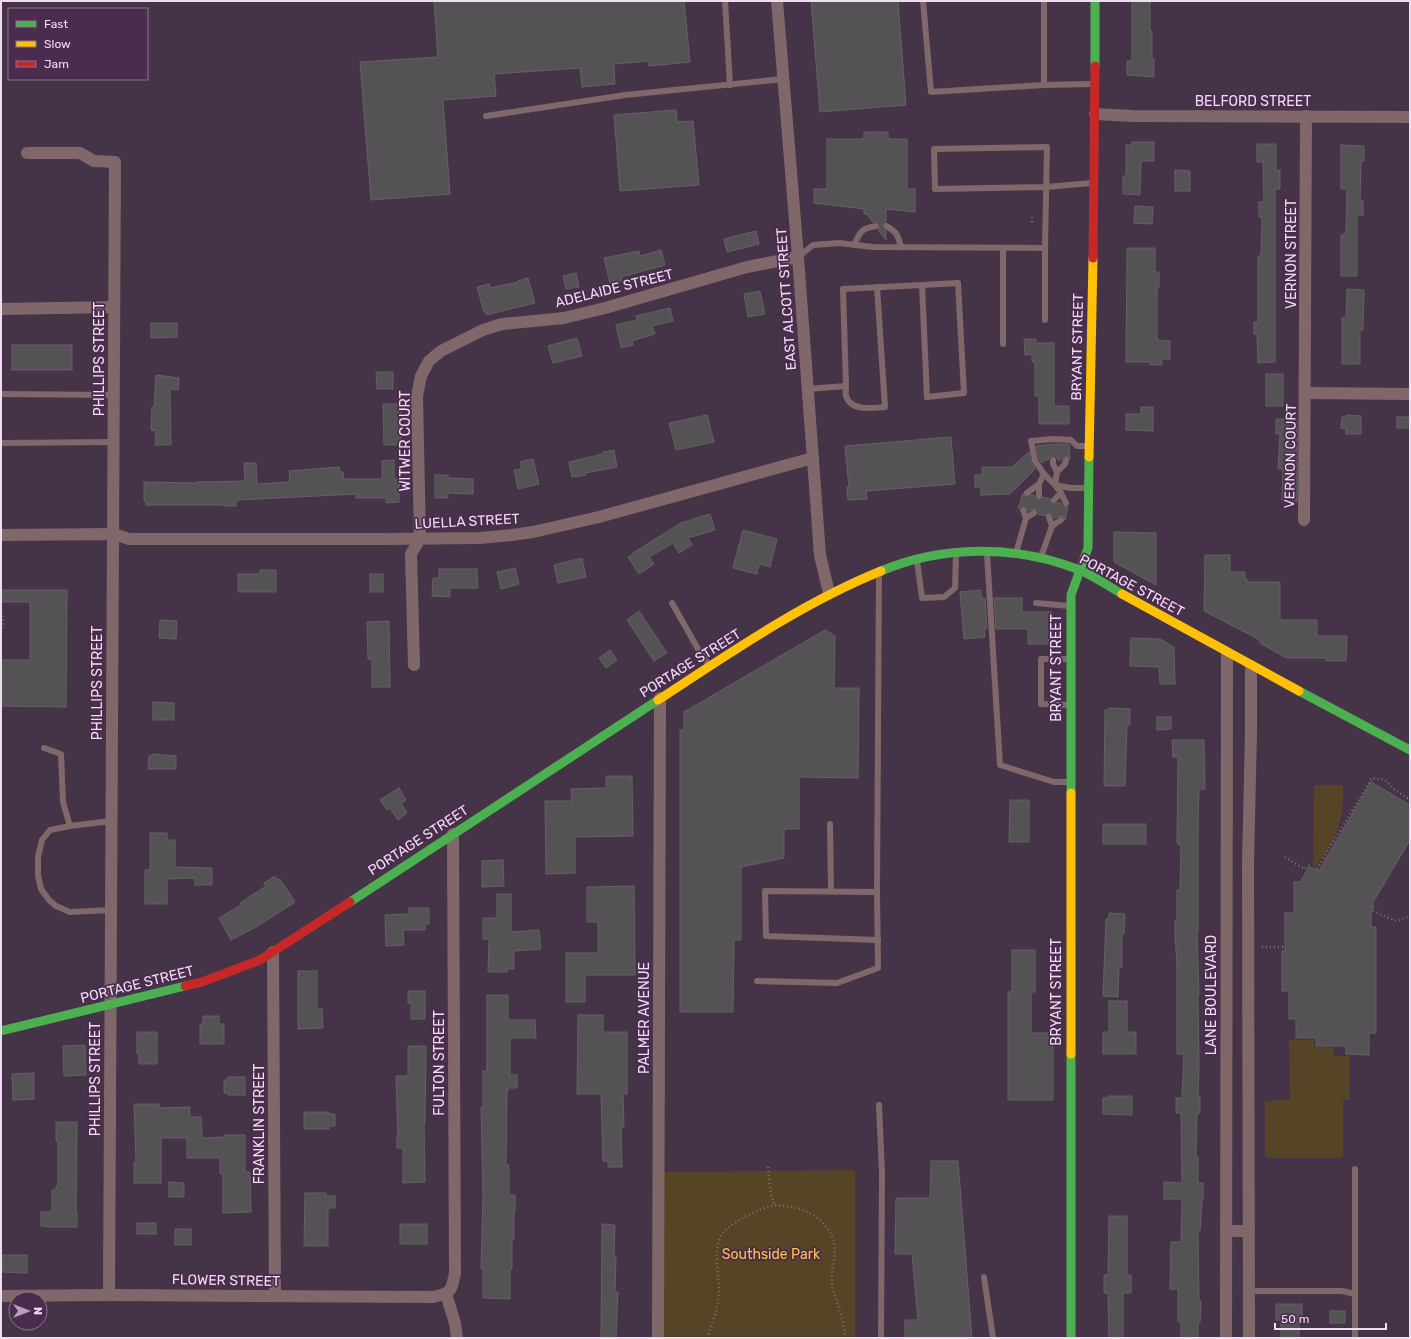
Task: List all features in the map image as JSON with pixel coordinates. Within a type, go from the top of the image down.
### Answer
[{"type":"main road","name":"BRYANT STREET","points":[[1071,1338],[1070,595],[1088,548],[1095,114],[1095,1]]},
{"type":"main road","name":"PORTAGE STREET","points":[[1,1031],[202,982],[260,960],[660,698],[828,593],[879,571],[917,559],[956,553],[1001,552],[1060,563],[1079,570],[1227,653],[1410,750]]},
{"type":"street","name":"EAST ALCOTT STREET","points":[[777,1],[820,555],[828,593]]},
{"type":"street","name":"BELFORD STREET","points":[[1095,114],[1132,116],[1410,117]]},
{"type":"street","name":"VERNON STREET","points":[[1306,116],[1306,393]]},
{"type":"street","name":"PHILLIPS STREET","points":[[27,153],[80,153],[94,160],[115,162],[109,1295]]},
{"type":"street","name":"ADELAIDE STREET","points":[[440,350],[483,330],[502,324],[564,318],[746,267],[798,257]]},
{"type":"street","points":[[1,310],[114,307]]},
{"type":"street","name":"WITWER COURT","points":[[420,539],[417,396],[421,376],[429,361],[440,350]]},
{"type":"street","points":[[1306,393],[1410,394]]},
{"type":"street","name":"VERNON COURT","points":[[1304,520],[1306,393]]},
{"type":"street","name":"LUELLA STREET","points":[[1,535],[114,534],[129,539],[480,538],[533,532],[599,516],[813,458]]},
{"type":"street","points":[[414,665],[411,554],[420,539]]},
{"type":"street","name":"LANE BOULEVARD","points":[[1226,1338],[1227,653]]},
{"type":"street","points":[[1249,1338],[1248,993],[1251,666]]},
{"type":"street","name":"PALMER AVENUE","points":[[658,1338],[660,698]]},
{"type":"street","name":"FULTON STREET","points":[[448,1293],[453,1286],[455,1274],[453,834]]},
{"type":"street","name":"FRANKLIN STREET","points":[[273,952],[275,1296]]},
{"type":"street","points":[[1226,993],[1248,993]]},
{"type":"street","points":[[1226,1231],[1249,1231]]},
{"type":"street","points":[[448,1293],[457,1338]]},
{"type":"street","name":"FLOWER STREET","points":[[1,1296],[109,1295],[433,1297],[448,1293]]},
{"type":"lane","points":[[725,1],[730,85]]},
{"type":"lane","points":[[923,1],[932,92],[1044,85],[1095,84]]},
{"type":"lane","points":[[1044,1],[1044,85]]},
{"type":"lane","points":[[486,116],[624,95],[783,79]]},
{"type":"lane","points":[[1045,320],[1045,248],[1046,187],[1047,147],[934,149],[935,189],[1046,187],[1094,183]]},
{"type":"lane","points":[[854,245],[860,232],[867,228],[876,226]]},
{"type":"lane","points":[[886,226],[895,231],[901,248]]},
{"type":"lane","points":[[798,257],[813,245],[839,243],[873,247],[901,248],[1045,248]]},
{"type":"lane","points":[[1003,248],[1003,344]]},
{"type":"lane","points":[[877,287],[885,407],[860,408],[851,403],[846,397],[843,289],[922,284],[958,283],[964,393],[926,397],[922,284]]},
{"type":"lane","points":[[808,388],[846,386]]},
{"type":"lane","points":[[1,394],[114,395]]},
{"type":"lane","points":[[1066,503],[1056,485],[1044,474],[1036,461],[1030,441],[1071,440],[1077,446],[1089,446]]},
{"type":"lane","points":[[1,443],[114,442]]},
{"type":"lane","points":[[1053,460],[1053,464],[1057,472],[1056,485]]},
{"type":"lane","points":[[1057,472],[1065,464],[1066,460]]},
{"type":"lane","points":[[1039,496],[1039,484],[1044,474]]},
{"type":"lane","points":[[1027,493],[1039,484]]},
{"type":"lane","points":[[1056,485],[1071,488],[1089,488]]},
{"type":"lane","points":[[1054,500],[1061,493]]},
{"type":"lane","points":[[1016,554],[1026,518],[1023,510]]},
{"type":"lane","points":[[1026,518],[1034,513]]},
{"type":"lane","points":[[1041,559],[1052,526],[1049,517]]},
{"type":"lane","points":[[1052,526],[1061,520]]},
{"type":"lane","points":[[987,552],[1000,764],[1054,782],[1070,782]]},
{"type":"lane","points":[[917,559],[922,598],[944,597],[955,588],[956,553]]},
{"type":"lane","points":[[757,982],[837,983],[878,968],[879,571]]},
{"type":"lane","points":[[672,603],[710,667]]},
{"type":"lane","points":[[1036,603],[1070,607]]},
{"type":"lane","points":[[1070,659],[1041,659],[1041,704],[1070,705]]},
{"type":"lane","points":[[44,748],[62,754],[63,802],[70,826]]},
{"type":"lane","points":[[111,821],[50,830],[42,840],[38,863],[38,875],[41,889],[49,900],[56,906],[70,912],[111,910]]},
{"type":"lane","points":[[830,824],[831,891]]},
{"type":"lane","points":[[877,892],[765,891],[766,936],[878,940]]},
{"type":"lane","points":[[879,1105],[882,1173],[881,1338]]},
{"type":"lane","points":[[1354,1169],[1355,1338]]},
{"type":"lane","points":[[984,1277],[993,1338]]},
{"type":"lane","points":[[1249,1291],[1342,1291],[1355,1294]]},
{"type":"path","points":[[1032,217],[1032,224]]},
{"type":"path","points":[[1,612],[4,622],[1,629]]},
{"type":"path","points":[[1318,869],[1372,778],[1385,780],[1395,790],[1407,798],[1410,798]]},
{"type":"path","points":[[1285,857],[1304,869],[1310,865]]},
{"type":"path","points":[[1373,911],[1396,921],[1410,916]]},
{"type":"path","points":[[1262,947],[1285,947]]},
{"type":"path","points":[[768,1167],[770,1188],[775,1206]]},
{"type":"path","points":[[707,1338],[717,1306],[719,1294],[718,1245],[723,1234],[731,1226],[744,1218],[770,1206],[783,1205],[806,1212],[816,1217],[823,1223],[831,1234],[835,1249],[832,1285],[842,1320],[845,1338]]},
{"type":"green space","points":[[1314,785],[1343,785],[1343,798],[1340,820],[1333,840],[1313,869]]},
{"type":"green space","points":[[1289,1040],[1314,1040],[1314,1047],[1334,1047],[1334,1056],[1350,1056],[1350,1100],[1343,1100],[1343,1158],[1265,1158],[1265,1101],[1290,1100]]},
{"type":"green space","name":"Southside Park","points":[[855,1170],[855,1338],[658,1338],[658,1172]]},
{"type":"building","points":[[434,1],[684,1],[690,62],[649,66],[649,61],[614,64],[615,84],[582,87],[580,68],[494,74],[496,96],[443,100],[450,194],[371,200],[360,62],[438,57]]},
{"type":"building","points":[[811,1],[898,1],[906,105],[820,112]]},
{"type":"building","points":[[1132,1],[1150,1],[1150,31],[1152,31],[1152,59],[1154,59],[1154,77],[1127,75],[1127,61],[1132,61]]},
{"type":"building","points":[[676,110],[677,122],[693,121],[699,185],[620,191],[614,115]]},
{"type":"building","points":[[864,132],[888,132],[888,139],[907,139],[907,189],[915,189],[915,212],[886,209],[886,222],[883,222],[882,229],[886,231],[886,240],[878,230],[880,223],[873,222],[867,214],[864,214],[864,209],[814,203],[814,189],[827,189],[827,139],[864,139]]},
{"type":"building","points":[[1132,142],[1154,142],[1154,161],[1141,161],[1140,195],[1123,194],[1123,176],[1126,176],[1126,145],[1132,145]]},
{"type":"building","points":[[1257,144],[1276,144],[1276,171],[1280,170],[1280,189],[1275,189],[1275,362],[1258,363],[1257,334],[1254,334],[1254,322],[1258,323],[1258,256],[1261,256],[1262,217],[1259,217],[1259,202],[1264,202],[1263,162],[1257,162]]},
{"type":"building","points":[[1341,145],[1364,146],[1364,161],[1361,161],[1360,201],[1363,201],[1363,215],[1357,215],[1357,276],[1341,276],[1341,235],[1346,233],[1347,189],[1341,189]]},
{"type":"building","points":[[1175,170],[1190,171],[1190,191],[1175,191]]},
{"type":"building","points":[[1135,206],[1153,207],[1152,224],[1134,223]]},
{"type":"building","points":[[756,231],[759,244],[727,252],[724,239]]},
{"type":"building","points":[[1127,248],[1155,248],[1155,272],[1159,272],[1159,288],[1157,288],[1157,340],[1170,341],[1170,359],[1162,359],[1162,365],[1150,365],[1150,362],[1126,362]]},
{"type":"building","points":[[661,250],[665,265],[621,277],[622,281],[610,283],[604,258],[639,251],[640,256]]},
{"type":"building","points":[[576,273],[579,287],[566,289],[563,276]]},
{"type":"building","points":[[528,278],[535,303],[486,315],[477,287],[489,284],[490,288],[518,282]]},
{"type":"building","points":[[1347,289],[1364,290],[1363,330],[1360,330],[1360,364],[1342,364],[1342,318],[1346,318]]},
{"type":"building","points":[[760,291],[765,314],[748,317],[744,294]]},
{"type":"building","points":[[670,308],[673,321],[652,326],[655,334],[632,341],[633,345],[621,348],[616,325],[637,320],[636,316]]},
{"type":"building","points":[[151,323],[177,323],[177,337],[151,338]]},
{"type":"building","points":[[577,338],[582,356],[553,363],[548,346]]},
{"type":"building","points":[[1024,339],[1036,339],[1036,343],[1054,343],[1054,406],[1069,406],[1069,424],[1039,424],[1039,396],[1035,396],[1035,362],[1032,362],[1032,354],[1025,355]]},
{"type":"building","points":[[12,345],[72,345],[72,370],[12,370]]},
{"type":"building","points":[[376,372],[393,372],[393,389],[377,389]]},
{"type":"building","points":[[1266,374],[1283,374],[1283,406],[1266,406]]},
{"type":"building","points":[[156,375],[179,378],[178,390],[170,389],[171,445],[155,445],[156,431],[151,430]]},
{"type":"building","points":[[383,404],[401,404],[401,445],[384,445]]},
{"type":"building","points":[[1141,407],[1153,407],[1153,431],[1126,430],[1126,414],[1141,414]]},
{"type":"building","points":[[707,415],[714,442],[676,450],[669,423]]},
{"type":"building","points":[[1346,415],[1361,416],[1361,434],[1346,434],[1346,429],[1341,428],[1342,417],[1346,417]]},
{"type":"building","points":[[1397,417],[1410,417],[1410,428],[1397,428]]},
{"type":"building","points":[[1276,419],[1290,419],[1290,422],[1297,422],[1297,502],[1282,501],[1283,469],[1278,469],[1280,434],[1276,434]]},
{"type":"building","points":[[951,437],[955,484],[866,491],[867,499],[848,500],[847,487],[849,487],[845,446]]},
{"type":"building","points":[[1069,444],[1070,459],[1069,457],[1065,456],[1061,460],[1058,460],[1056,456],[1053,456],[1049,457],[1048,460],[1045,460],[1042,463],[1039,459],[1036,446]]},
{"type":"building","points":[[614,450],[617,467],[572,477],[569,462]]},
{"type":"building","points":[[1029,452],[1031,462],[1035,469],[1010,494],[981,495],[981,487],[975,487],[975,475],[982,475],[982,467],[1012,467]]},
{"type":"building","points":[[533,459],[539,484],[518,489],[514,470],[522,469],[520,462]]},
{"type":"building","points":[[394,460],[394,479],[399,479],[399,502],[386,503],[386,498],[356,498],[356,494],[238,500],[236,501],[236,506],[146,505],[146,501],[144,501],[144,482],[197,483],[245,481],[244,463],[256,463],[257,484],[290,482],[289,471],[339,467],[340,472],[343,472],[344,479],[382,479],[382,461]]},
{"type":"building","points":[[435,475],[448,475],[448,478],[473,479],[473,494],[448,493],[448,498],[435,498]]},
{"type":"building","points":[[1023,493],[1026,497],[1034,495],[1035,499],[1042,500],[1043,497],[1050,499],[1051,503],[1053,504],[1060,502],[1063,506],[1068,507],[1065,520],[1064,517],[1061,516],[1054,518],[1050,513],[1045,516],[1038,514],[1038,510],[1034,509],[1028,511],[1024,506],[1021,506],[1018,509]]},
{"type":"building","points":[[710,514],[715,530],[688,538],[692,545],[679,553],[673,543],[649,557],[654,564],[639,574],[628,557],[681,523]]},
{"type":"building","points":[[743,530],[777,539],[770,567],[759,564],[757,574],[733,568]]},
{"type":"building","points":[[1114,532],[1156,533],[1156,585],[1114,562]]},
{"type":"building","points":[[1205,555],[1230,555],[1230,572],[1245,572],[1245,579],[1247,579],[1247,582],[1280,582],[1280,620],[1317,620],[1317,636],[1347,636],[1346,661],[1326,661],[1326,658],[1286,658],[1260,643],[1260,640],[1204,611]]},
{"type":"building","points":[[582,558],[586,577],[558,583],[554,565]]},
{"type":"building","points":[[515,568],[519,584],[501,589],[497,572]]},
{"type":"building","points":[[439,569],[477,569],[478,588],[450,588],[450,597],[432,596],[433,578],[439,578]]},
{"type":"building","points":[[260,570],[276,570],[276,592],[238,592],[238,574],[260,574]]},
{"type":"building","points":[[370,574],[383,574],[383,592],[370,592]]},
{"type":"building","points":[[1,590],[67,590],[66,707],[1,706],[1,660],[30,660],[30,602],[1,602]]},
{"type":"building","points":[[981,590],[981,598],[985,598],[987,629],[984,629],[985,637],[964,639],[960,592]]},
{"type":"building","points":[[994,598],[1022,598],[1022,612],[1052,612],[1052,644],[1028,644],[1028,629],[996,629]]},
{"type":"building","points":[[639,611],[667,653],[654,661],[627,620]]},
{"type":"building","points":[[160,620],[177,621],[176,639],[159,638]]},
{"type":"building","points":[[389,621],[390,687],[372,687],[372,660],[368,659],[367,622]]},
{"type":"building","points":[[825,630],[835,636],[834,688],[859,688],[858,778],[799,777],[799,829],[784,829],[784,858],[741,867],[741,940],[734,940],[733,1012],[680,1012],[680,730],[684,730],[684,712]]},
{"type":"building","points":[[1131,638],[1160,639],[1174,647],[1175,684],[1160,684],[1159,667],[1130,666]]},
{"type":"building","points":[[610,650],[617,660],[606,668],[599,658]]},
{"type":"building","points":[[153,702],[174,703],[174,720],[153,720]]},
{"type":"building","points":[[1109,708],[1130,709],[1130,725],[1127,725],[1125,786],[1104,786],[1105,710],[1109,710]]},
{"type":"building","points":[[1157,717],[1171,717],[1171,729],[1157,730]]},
{"type":"building","points":[[1172,740],[1204,740],[1205,789],[1199,789],[1198,829],[1198,1097],[1200,1097],[1200,1113],[1197,1113],[1196,1157],[1198,1157],[1198,1183],[1203,1183],[1203,1200],[1200,1231],[1198,1231],[1199,1301],[1201,1301],[1200,1322],[1198,1322],[1198,1338],[1181,1338],[1181,1322],[1178,1322],[1178,1289],[1170,1289],[1171,1242],[1181,1242],[1182,1199],[1164,1199],[1164,1182],[1182,1183],[1181,1113],[1176,1113],[1176,1098],[1182,1098],[1184,1054],[1177,1054],[1177,967],[1175,932],[1175,920],[1177,920],[1177,890],[1180,890],[1181,845],[1178,845],[1177,842],[1178,757],[1173,757]]},
{"type":"building","points":[[152,754],[176,756],[176,769],[148,769],[149,756],[152,756]]},
{"type":"building","points":[[606,776],[632,776],[633,836],[575,837],[575,873],[546,874],[545,801],[572,801],[571,789],[606,788]]},
{"type":"building","points":[[1371,782],[1410,805],[1410,840],[1372,904],[1374,906],[1371,912],[1371,927],[1376,927],[1376,1033],[1369,1033],[1369,1055],[1346,1054],[1346,1046],[1316,1046],[1316,1038],[1296,1038],[1296,1019],[1289,1019],[1289,991],[1282,991],[1282,951],[1285,951],[1285,913],[1294,913],[1294,882],[1300,882],[1309,867],[1319,871]]},
{"type":"building","points":[[399,788],[406,800],[401,803],[407,813],[398,820],[390,808],[387,810],[380,800]]},
{"type":"building","points":[[1010,800],[1029,800],[1029,842],[1009,842]]},
{"type":"building","points":[[1103,824],[1146,824],[1146,844],[1103,844]]},
{"type":"building","points":[[150,833],[167,833],[167,840],[175,840],[175,867],[212,868],[212,885],[195,885],[195,878],[167,879],[167,904],[145,904],[145,870],[150,870]]},
{"type":"building","points":[[503,860],[504,886],[482,887],[482,861]]},
{"type":"building","points":[[275,876],[278,880],[280,879],[295,902],[256,927],[231,940],[219,918],[241,905],[240,903],[266,886],[264,883]]},
{"type":"building","points":[[634,886],[635,975],[585,975],[585,1002],[566,1002],[566,953],[598,953],[598,922],[587,922],[587,887]]},
{"type":"building","points":[[497,894],[511,894],[511,932],[539,930],[541,949],[514,951],[514,969],[507,969],[507,972],[488,972],[489,939],[483,939],[483,918],[497,918]]},
{"type":"building","points":[[409,908],[429,908],[429,924],[425,924],[425,930],[403,930],[404,945],[386,946],[385,915],[409,914]]},
{"type":"building","points":[[1109,913],[1125,914],[1124,934],[1122,934],[1122,967],[1119,967],[1118,997],[1103,996],[1106,919],[1109,919]]},
{"type":"building","points":[[1012,950],[1035,950],[1035,992],[1031,992],[1031,1033],[1053,1033],[1053,1100],[1008,1100],[1008,992],[1012,992]]},
{"type":"building","points":[[298,971],[317,971],[317,1009],[322,1009],[323,1028],[298,1029]]},
{"type":"building","points":[[408,991],[425,991],[425,1019],[411,1019],[411,1003],[408,1003]]},
{"type":"building","points":[[487,995],[508,995],[508,1020],[535,1020],[536,1038],[510,1038],[510,1075],[517,1075],[517,1088],[508,1088],[507,1091],[506,1165],[509,1165],[509,1195],[515,1195],[514,1240],[512,1240],[512,1269],[510,1269],[510,1299],[483,1298],[483,1269],[481,1269],[483,1195],[481,1107],[483,1107],[483,1071],[487,1071]]},
{"type":"building","points":[[1109,1001],[1127,1001],[1127,1032],[1136,1032],[1136,1054],[1103,1054],[1103,1032],[1109,1032]]},
{"type":"building","points":[[578,1015],[603,1015],[603,1032],[627,1032],[627,1094],[623,1094],[624,1127],[621,1127],[622,1167],[608,1167],[608,1161],[603,1161],[601,1094],[577,1094]]},
{"type":"building","points":[[203,1016],[219,1016],[219,1024],[224,1024],[224,1044],[200,1044],[200,1024],[203,1024]]},
{"type":"building","points":[[137,1032],[157,1032],[157,1064],[139,1064],[139,1054],[137,1054]]},
{"type":"building","points":[[85,1045],[86,1075],[64,1076],[63,1046]]},
{"type":"building","points":[[408,1046],[426,1046],[424,1124],[425,1182],[403,1183],[403,1148],[397,1148],[396,1076],[408,1076]]},
{"type":"building","points":[[34,1073],[34,1099],[13,1100],[12,1074]]},
{"type":"building","points":[[228,1077],[245,1077],[245,1095],[228,1095],[228,1093],[224,1093],[224,1080],[228,1080]]},
{"type":"building","points":[[1108,1096],[1132,1096],[1132,1115],[1103,1114],[1103,1098],[1108,1098]]},
{"type":"building","points":[[134,1104],[159,1104],[159,1108],[190,1107],[190,1117],[201,1117],[202,1138],[224,1137],[224,1135],[245,1135],[245,1172],[250,1172],[251,1212],[223,1213],[223,1174],[220,1174],[220,1158],[187,1158],[187,1138],[161,1138],[161,1183],[134,1183],[134,1162],[136,1162]]},
{"type":"building","points":[[304,1112],[329,1112],[329,1114],[335,1114],[335,1126],[329,1126],[329,1129],[304,1129]]},
{"type":"building","points":[[56,1122],[77,1122],[77,1227],[41,1226],[41,1212],[52,1212],[52,1190],[56,1190],[56,1186],[58,1186],[58,1141],[56,1141]]},
{"type":"building","points":[[931,1161],[958,1161],[972,1338],[905,1338],[905,1320],[918,1320],[912,1254],[895,1254],[896,1198],[930,1198]]},
{"type":"building","points":[[169,1182],[184,1183],[184,1197],[169,1197]]},
{"type":"building","points":[[305,1193],[326,1193],[326,1196],[335,1196],[335,1208],[328,1208],[328,1246],[304,1246]]},
{"type":"building","points":[[1109,1216],[1127,1216],[1127,1275],[1131,1275],[1131,1293],[1123,1293],[1123,1338],[1109,1338],[1108,1293],[1104,1293],[1104,1275],[1108,1275]]},
{"type":"building","points":[[137,1223],[156,1223],[156,1234],[137,1234]]},
{"type":"building","points":[[400,1224],[427,1224],[427,1244],[400,1244]]},
{"type":"building","points":[[602,1224],[615,1225],[615,1292],[618,1292],[616,1338],[601,1338]]},
{"type":"building","points":[[175,1229],[191,1229],[191,1245],[175,1245]]},
{"type":"building","points":[[2,1255],[27,1255],[27,1273],[2,1272]]},
{"type":"building","points":[[1276,1304],[1302,1304],[1302,1320],[1299,1320],[1299,1338],[1281,1338],[1281,1320],[1276,1320]]},
{"type":"building","points":[[1330,1311],[1345,1311],[1345,1323],[1330,1323]]},
{"type":"traffic: fast","points":[[1095,1],[1095,66]]},
{"type":"traffic: fast","points":[[1071,793],[1071,595],[1088,548],[1089,457]]},
{"type":"traffic: fast","points":[[881,571],[905,562],[929,556],[979,551],[1004,552],[1053,561],[1083,571],[1122,594]]},
{"type":"traffic: fast","points":[[1299,691],[1410,750]]},
{"type":"traffic: fast","points":[[350,902],[658,700]]},
{"type":"traffic: fast","points":[[1,1031],[185,986]]},
{"type":"traffic: fast","points":[[1071,1054],[1071,1338]]},
{"type":"traffic: slow","points":[[1089,457],[1093,258]]},
{"type":"traffic: slow","points":[[658,700],[739,647],[795,613],[881,571]]},
{"type":"traffic: slow","points":[[1122,594],[1299,691]]},
{"type":"traffic: slow","points":[[1071,793],[1071,1054]]},
{"type":"traffic: jam","points":[[1093,258],[1095,66]]},
{"type":"traffic: jam","points":[[185,986],[202,982],[260,960],[350,902]]}]
